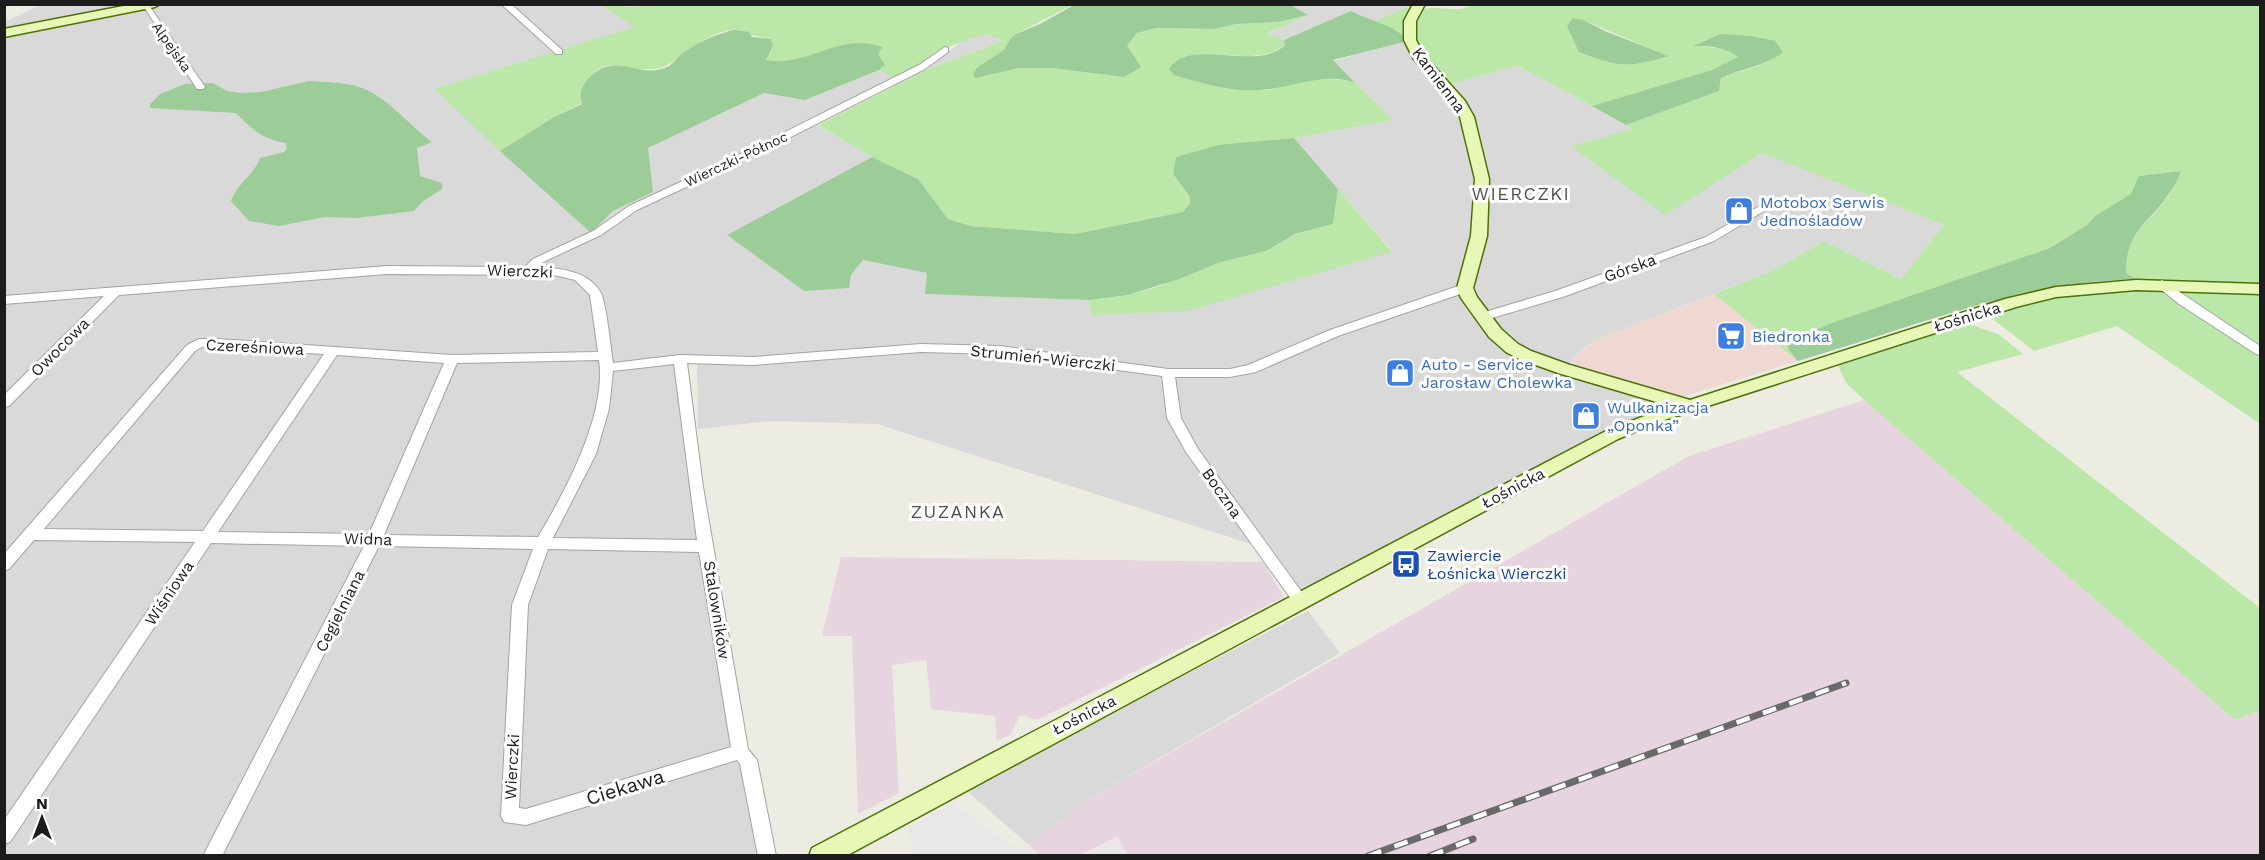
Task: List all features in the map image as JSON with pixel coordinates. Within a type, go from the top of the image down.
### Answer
[{"type":"street","points":[[505,4],[559,52]]},
{"type":"street","name":"Kamienna","points":[[1419,4],[1410,21],[1410,40],[1417,55],[1464,111],[1472,130],[1482,179],[1479,236],[1465,288]]},
{"type":"street","points":[[4,33],[150,5]]},
{"type":"street","name":"Alpejska","points":[[150,5],[200,87]]},
{"type":"street","name":"Wierczki-Północ","points":[[529,270],[537,261],[597,233],[633,208],[765,146],[922,67],[945,50]]},
{"type":"street","name":"Górska","points":[[1482,316],[1559,294],[1710,239],[1770,203]]},
{"type":"street","name":"Wierczki","points":[[4,300],[387,270],[529,270],[567,273],[579,277],[590,285],[596,294],[606,362],[602,409],[589,454],[560,516],[542,544],[520,605],[510,816]]},
{"type":"street","points":[[2162,284],[2183,301],[2260,351]]},
{"type":"street","name":"Łośnicka","points":[[821,855],[1612,435],[1687,405],[2011,303],[2056,292],[2092,287],[2162,284],[2260,289]]},
{"type":"street","points":[[1465,288],[1482,316],[1506,344],[1539,361],[1687,405]]},
{"type":"street","name":"Strumień-Wierczki","points":[[606,362],[680,359],[753,361],[921,348],[1000,350],[1168,373],[1212,374],[1251,369],[1334,333],[1465,288]]},
{"type":"street","name":"Owocowa","points":[[4,403],[116,291]]},
{"type":"street","name":"Czereśniowa","points":[[4,565],[191,348],[199,344],[212,342],[452,359],[606,362]]},
{"type":"street","name":"Wiśniowa","points":[[4,836],[333,351]]},
{"type":"street","name":"Cegielniana","points":[[212,855],[375,540],[452,359]]},
{"type":"street","name":"Stalowników","points":[[680,359],[706,546],[740,752],[748,760],[767,855]]},
{"type":"street","name":"Boczna","points":[[1168,373],[1174,418],[1194,452],[1301,602]]},
{"type":"street","name":"Widna","points":[[30,534],[706,546]]},
{"type":"street","name":"Ciekawa","points":[[510,816],[526,817],[740,752]]},
{"type":"shaded area","points":[[43,4],[601,5],[635,27],[435,89],[591,233],[613,211],[653,192],[647,148],[764,93],[805,100],[879,70],[894,78],[811,121],[872,157],[727,235],[804,291],[851,275],[863,260],[927,273],[925,294],[1089,300],[1092,315],[1392,251],[1294,138],[1392,120],[1333,61],[1410,40],[1443,85],[1518,66],[1634,129],[1572,146],[1665,214],[1762,152],[1944,225],[1901,279],[1824,241],[1770,272],[1595,340],[1577,354],[1565,369],[1687,405],[1649,419],[1301,602],[1251,544],[877,424],[771,421],[698,429],[697,365],[680,359],[767,855],[5,855],[4,22]]},
{"type":"shaded area","points":[[1288,5],[1413,5],[1371,22],[1351,11],[1284,40],[1266,34],[1307,15]]},
{"type":"shaded area","points":[[985,34],[1003,41],[926,70],[961,42]]},
{"type":"shaded area","points":[[1714,294],[1798,361],[1681,397],[1573,366],[1570,361],[1595,340]]},
{"type":"shaded area","points":[[1864,400],[2235,720],[2260,710],[2260,855],[1128,856],[1117,837],[1080,855],[1039,856],[1029,845],[1084,802],[1689,456]]},
{"type":"shaded area","points":[[841,557],[1263,562],[1284,597],[1037,720],[1020,715],[1010,735],[997,741],[995,716],[931,709],[926,660],[892,665],[899,793],[858,814],[852,636],[822,636]]},
{"type":"shaded area","points":[[1308,611],[1340,653],[1084,802],[1029,845],[968,792],[1147,695]]},
{"type":"shaded area","points":[[954,803],[1016,849],[1029,845],[1039,855],[914,855],[908,827]]},
{"type":"shaded area","points":[[1117,837],[1128,855],[1080,855]]},
{"type":"green space","points":[[648,4],[1074,4],[1016,34],[1004,50],[990,59],[975,77],[1019,68],[1051,68],[1124,77],[1127,46],[1137,33],[1157,28],[1214,29],[1236,24],[1278,22],[1308,15],[1267,33],[1284,40],[1285,44],[1277,50],[1268,54],[1247,56],[1206,55],[1194,60],[1174,75],[1226,88],[1268,90],[1319,78],[1351,81],[1393,120],[1294,138],[1218,146],[1176,157],[1173,174],[1189,197],[1190,203],[1183,212],[1075,234],[971,226],[948,219],[918,179],[872,157],[818,125],[926,70],[1003,41],[985,34],[942,49],[919,66],[894,78],[879,70],[885,65],[802,58],[780,63],[766,60],[773,46],[771,39],[734,30],[720,32],[663,67],[631,69],[614,65],[601,67],[592,76],[582,103],[554,117],[500,151],[434,89],[634,27],[601,5],[632,7]]},
{"type":"green space","points":[[1288,4],[1308,15],[1278,22],[1236,24],[1214,29],[1157,28],[1137,33],[1127,46],[1141,67],[1124,77],[1051,68],[1019,68],[975,78],[973,74],[978,67],[1004,50],[1016,34],[1074,5]]},
{"type":"green space","points":[[1474,4],[2260,5],[2260,283],[2135,279],[2126,273],[2130,246],[2140,228],[2170,193],[2181,171],[2140,176],[2132,194],[2095,216],[2087,225],[2050,248],[1788,349],[1798,361],[1714,294],[1770,272],[1824,241],[1901,279],[1944,225],[1762,153],[1665,215],[1571,146],[1633,129],[1626,125],[1719,91],[1721,78],[1770,61],[1783,51],[1720,34],[1695,45],[1727,50],[1739,57],[1712,70],[1592,106],[1518,66],[1449,84],[1418,46],[1415,32],[1417,23],[1424,9],[1468,7]],"holes":[[[1583,20],[1668,56],[1623,65],[1580,52],[1576,41]]]},
{"type":"green space","points":[[1413,5],[1403,24],[1404,36],[1397,30],[1371,22]]},
{"type":"green space","points":[[1351,11],[1392,28],[1404,36],[1404,42],[1333,60],[1355,83],[1323,79],[1269,89],[1245,90],[1197,82],[1174,75],[1169,69],[1179,60],[1192,55],[1258,56],[1273,53],[1285,45],[1284,40]]},
{"type":"green space","points":[[1573,18],[1583,20],[1607,32],[1669,56],[1624,65],[1579,52],[1567,26]]},
{"type":"green space","points":[[733,30],[749,32],[752,37],[771,39],[773,46],[766,60],[796,59],[837,46],[866,43],[882,47],[878,54],[885,65],[879,70],[805,100],[764,93],[648,148],[653,192],[613,211],[591,233],[500,151],[554,117],[582,104],[582,88],[598,70],[618,65],[658,70],[669,66],[683,53],[701,42]]},
{"type":"green space","points":[[1720,34],[1752,36],[1775,41],[1783,52],[1769,61],[1721,78],[1719,91],[1626,125],[1592,106],[1712,70],[1738,57],[1717,48],[1693,46]]},
{"type":"green space","points":[[309,81],[356,86],[387,103],[432,142],[417,148],[420,176],[442,183],[442,189],[422,202],[414,211],[356,218],[325,217],[279,226],[249,221],[231,201],[260,158],[284,152],[287,149],[286,143],[270,139],[258,132],[236,113],[150,108],[150,104],[160,94],[185,84],[213,83],[227,91],[241,93],[261,92]]},
{"type":"green space","points":[[1294,138],[1338,189],[1333,224],[1295,234],[1266,251],[1218,263],[1179,279],[1128,295],[1089,300],[925,294],[927,273],[863,260],[851,275],[849,288],[804,291],[727,235],[872,157],[918,179],[948,219],[971,226],[1075,234],[1183,212],[1190,203],[1189,196],[1173,174],[1176,157],[1218,145]]},
{"type":"green space","points":[[2181,171],[2172,190],[2135,236],[2130,246],[2126,273],[2135,279],[2092,282],[2007,298],[1798,361],[1788,349],[1789,340],[1835,322],[2050,248],[2131,194],[2139,176]]},
{"type":"green space","points":[[1338,189],[1392,252],[1187,311],[1092,315],[1089,300],[1128,295],[1157,287],[1218,263],[1266,251],[1296,234],[1333,224]]},
{"type":"green space","points":[[2101,290],[2164,291],[2260,353],[2260,424],[2117,326],[2034,351],[1994,320],[1995,316],[2034,304]]},
{"type":"green space","points":[[2174,290],[2260,294],[2260,348],[2248,341]]},
{"type":"green space","points":[[1972,325],[1998,334],[2023,354],[1957,372],[2260,608],[2260,710],[2235,720],[1864,400],[1847,384],[1838,366],[1958,327]]},
{"type":"railway","points":[[1368,856],[1846,683]]},
{"type":"railway","points":[[1430,856],[1473,839]]},
{"type":"place","name":"Motobox Serwis Jednośladów","points":[[1739,211]]},
{"type":"place","name":"Biedronka","points":[[1731,336]]},
{"type":"place","name":"Auto - Service Jarosław Cholewka","points":[[1400,373]]},
{"type":"place","name":"Wulkanizacja „Oponka”","points":[[1586,416]]},
{"type":"place","name":"Zawiercie Łośnicka Wierczki","points":[[1406,564]]},
{"type":"district","name":"WIERCZKI","points":[[1521,193]]},
{"type":"district","name":"ZUZANKA","points":[[958,511]]}]
